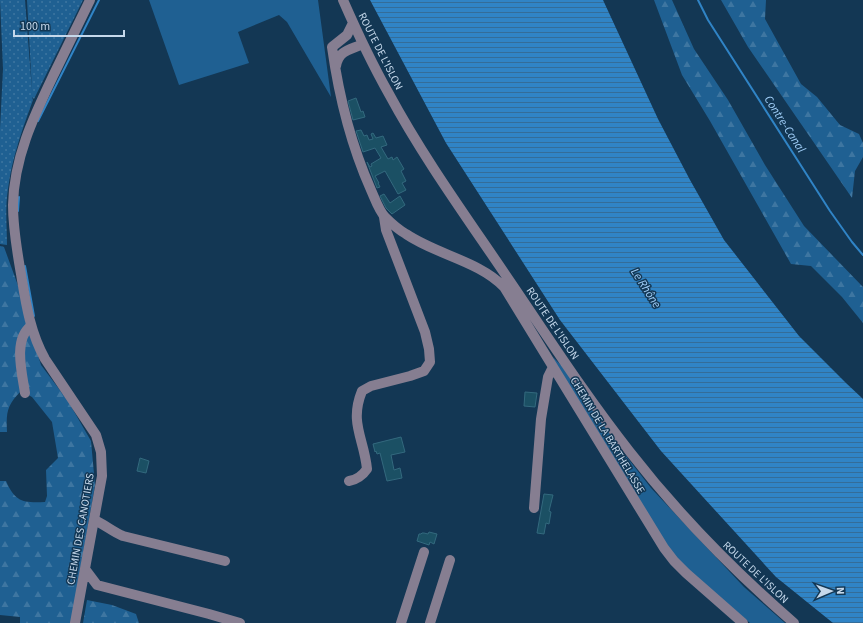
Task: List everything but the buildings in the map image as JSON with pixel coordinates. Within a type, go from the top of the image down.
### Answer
[{"type":"street","name":"CHEMIN DES CANOTIERS","points":[[75,623],[102,476],[101,452],[96,435],[38,347],[31,326],[24,290],[14,227],[13,204],[19,158],[26,136],[39,105],[90,0]]},
{"type":"street","name":"ROUTE DE L'ISLON","points":[[343,0],[389,95],[433,167],[587,394],[653,481],[703,538],[755,589],[794,623]]},
{"type":"street","name":"CHEMIN DE LA BARTHELASSE","points":[[353,23],[347,35],[332,48],[335,72],[345,116],[361,168],[384,217],[407,235],[443,253],[480,268],[497,280],[504,288],[664,548],[686,573],[743,623]]},
{"type":"street","points":[[335,72],[340,54],[363,44]]},
{"type":"street","points":[[349,481],[363,475],[367,469],[356,418],[358,402],[362,391],[371,386],[424,371],[430,362],[425,332],[386,230],[384,217]]},
{"type":"street","points":[[25,393],[20,345],[25,330],[31,326]]},
{"type":"street","points":[[534,508],[542,419],[548,377],[553,367]]},
{"type":"street","points":[[94,520],[101,523],[112,532],[123,536],[225,561]]},
{"type":"street","points":[[402,623],[424,552]]},
{"type":"street","points":[[430,623],[450,560]]},
{"type":"street","points":[[85,569],[97,584],[240,623]]},
{"type":"green space","points":[[0,0],[25,0],[32,91],[27,0],[83,0],[34,99],[32,97],[33,100],[12,166],[7,196],[7,245],[0,244],[0,129],[3,69]]},
{"type":"green space","points":[[149,0],[318,0],[331,97],[287,22],[279,15],[238,32],[249,63],[179,85]]},
{"type":"green space","points":[[654,0],[672,0],[694,49],[728,100],[765,165],[804,226],[863,287],[863,323],[842,297],[811,266],[791,264],[710,121],[682,75]]},
{"type":"green space","points":[[721,0],[766,0],[765,19],[801,84],[817,97],[840,125],[859,134],[863,143],[863,157],[855,171],[852,198],[748,47]]},
{"type":"green space","points":[[0,246],[4,247],[24,302],[41,365],[68,401],[91,441],[95,485],[71,623],[20,623],[20,617],[0,615],[0,481],[6,481],[16,497],[21,500],[45,502],[47,496],[46,470],[58,458],[52,422],[32,397],[21,391],[13,400],[8,409],[7,432],[0,432]]},
{"type":"green space","points":[[553,357],[562,366],[619,447],[651,488],[744,587],[785,623],[750,623],[674,558],[558,370]]},
{"type":"green space","points":[[87,600],[112,605],[136,614],[139,623],[83,623]]},
{"type":"water","name":"Le Rhône","points":[[370,0],[603,0],[658,119],[724,240],[799,336],[863,399],[863,623],[833,623],[776,577],[661,451],[560,320],[446,143]]},
{"type":"waterway","points":[[38,121],[99,0]]},
{"type":"waterway","name":"Contre-Canal","points":[[698,0],[708,20],[830,211],[863,255]]},
{"type":"waterway","points":[[18,211],[19,197]]},
{"type":"waterway","points":[[25,266],[34,316]]}]
